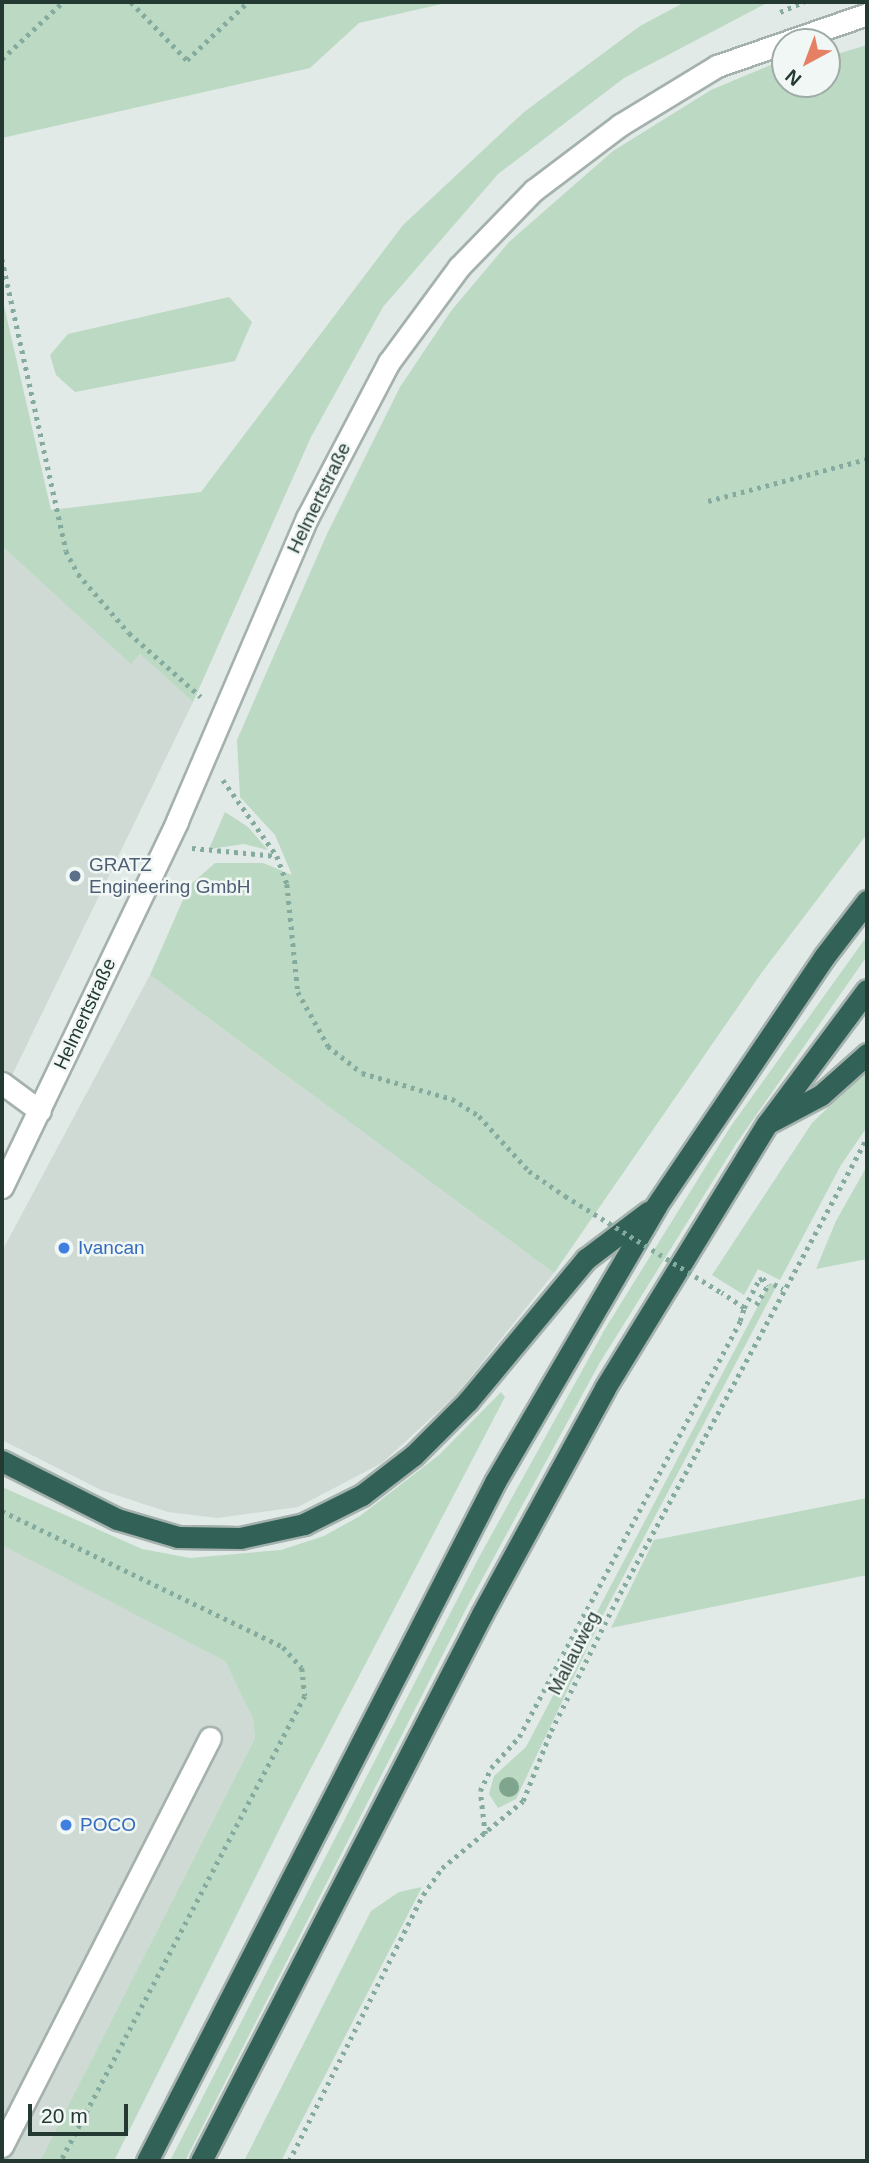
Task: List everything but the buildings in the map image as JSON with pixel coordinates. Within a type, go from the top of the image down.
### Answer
[{"type":"highway","points":[[147,2161],[495,1482],[656,1206],[824,957],[867,901]]},
{"type":"highway","points":[[201,2161],[539,1506],[651,1309],[767,1124],[867,990]]},
{"type":"highway","points":[[767,1124],[821,1095],[867,1054]]},
{"type":"highway","points":[[2,1461],[117,1519],[178,1537],[240,1538],[304,1524],[362,1495],[414,1455],[468,1401],[586,1259],[656,1206]]},
{"type":"street","name":"Helmertstraße","points":[[2,1187],[177,821],[307,519],[389,362],[459,267],[534,190],[620,125],[717,66],[867,14]]},
{"type":"street","points":[[2,1083],[40,1111]]},
{"type":"street","points":[[2,2146],[210,1738]]},
{"type":"path","points":[[2,58],[63,2]]},
{"type":"path","points":[[131,2],[187,60],[248,2]]},
{"type":"path","points":[[2,259],[47,476],[66,551],[78,574],[129,633],[204,699]]},
{"type":"path","points":[[708,501],[867,459]]},
{"type":"path","points":[[206,751],[236,802],[277,856],[287,884],[298,992],[327,1046],[362,1073],[452,1099],[478,1116],[529,1171],[744,1308]]},
{"type":"path","points":[[177,821],[193,851],[277,856]]},
{"type":"path","name":"Mallauweg","points":[[289,2161],[423,1895],[442,1868],[523,1801],[551,1731],[616,1601],[867,1138]]},
{"type":"path","points":[[485,1834],[480,1791],[491,1769],[519,1737],[762,1278],[768,1285],[756,1305]]},
{"type":"path","points":[[774,1284],[783,1289]]},
{"type":"shaded area","points":[[2,546],[131,663],[140,654],[193,702],[2,1096]]},
{"type":"shaded area","points":[[150,975],[554,1273],[456,1395],[382,1463],[298,1507],[217,1518],[168,1512],[101,1490],[2,1440],[2,1251]]},
{"type":"shaded area","points":[[2,1542],[225,1661],[253,1719],[255,1738],[40,2161],[2,2161]]},
{"type":"green space","points":[[2,2],[450,2],[359,23],[310,68],[2,138]]},
{"type":"green space","points":[[685,2],[769,2],[624,78],[498,174],[383,307],[311,437],[193,702],[140,654],[131,664],[2,546],[2,297],[51,510],[201,492],[403,225],[524,112],[640,26]]},
{"type":"green space","points":[[867,45],[867,834],[762,972],[554,1273],[150,975],[189,886],[215,863],[263,863],[292,875],[275,835],[240,797],[237,740],[327,534],[400,387],[451,311],[509,242],[613,151],[711,90],[771,65],[771,98],[841,98],[841,53]]},
{"type":"green space","points":[[229,297],[252,322],[235,361],[75,392],[56,375],[50,355],[68,334]]},
{"type":"green space","points":[[225,812],[248,827],[268,850],[244,844],[209,849]]},
{"type":"green space","points":[[867,936],[867,956],[736,1144],[599,1364],[467,1607],[185,2161],[170,2161],[477,1561],[605,1329],[731,1126]]},
{"type":"green space","points":[[867,1070],[867,1127],[841,1165],[780,1280],[758,1269],[744,1295],[712,1275],[812,1123]]},
{"type":"green space","points":[[867,1166],[867,1259],[816,1269],[836,1221]]},
{"type":"green space","points":[[770,1283],[777,1285],[603,1615],[516,1799],[498,1808],[489,1794],[494,1776],[526,1747]]},
{"type":"green space","points":[[501,1392],[505,1397],[288,1812],[114,2161],[40,2161],[255,1738],[253,1719],[225,1661],[2,1545],[2,1487],[142,1549],[190,1558],[281,1550],[324,1536],[360,1516],[439,1455]]},
{"type":"green space","points":[[867,1498],[867,1575],[611,1628],[654,1540]]},
{"type":"green space","points":[[422,1887],[281,2161],[244,2161],[371,1911],[399,1892]]},
{"type":"place","name":"GRATZ Engineering GmbH","points":[[75,876]]},
{"type":"place","name":"Ivancan","points":[[64,1248]]},
{"type":"place","name":"POCO","points":[[66,1825]]}]
